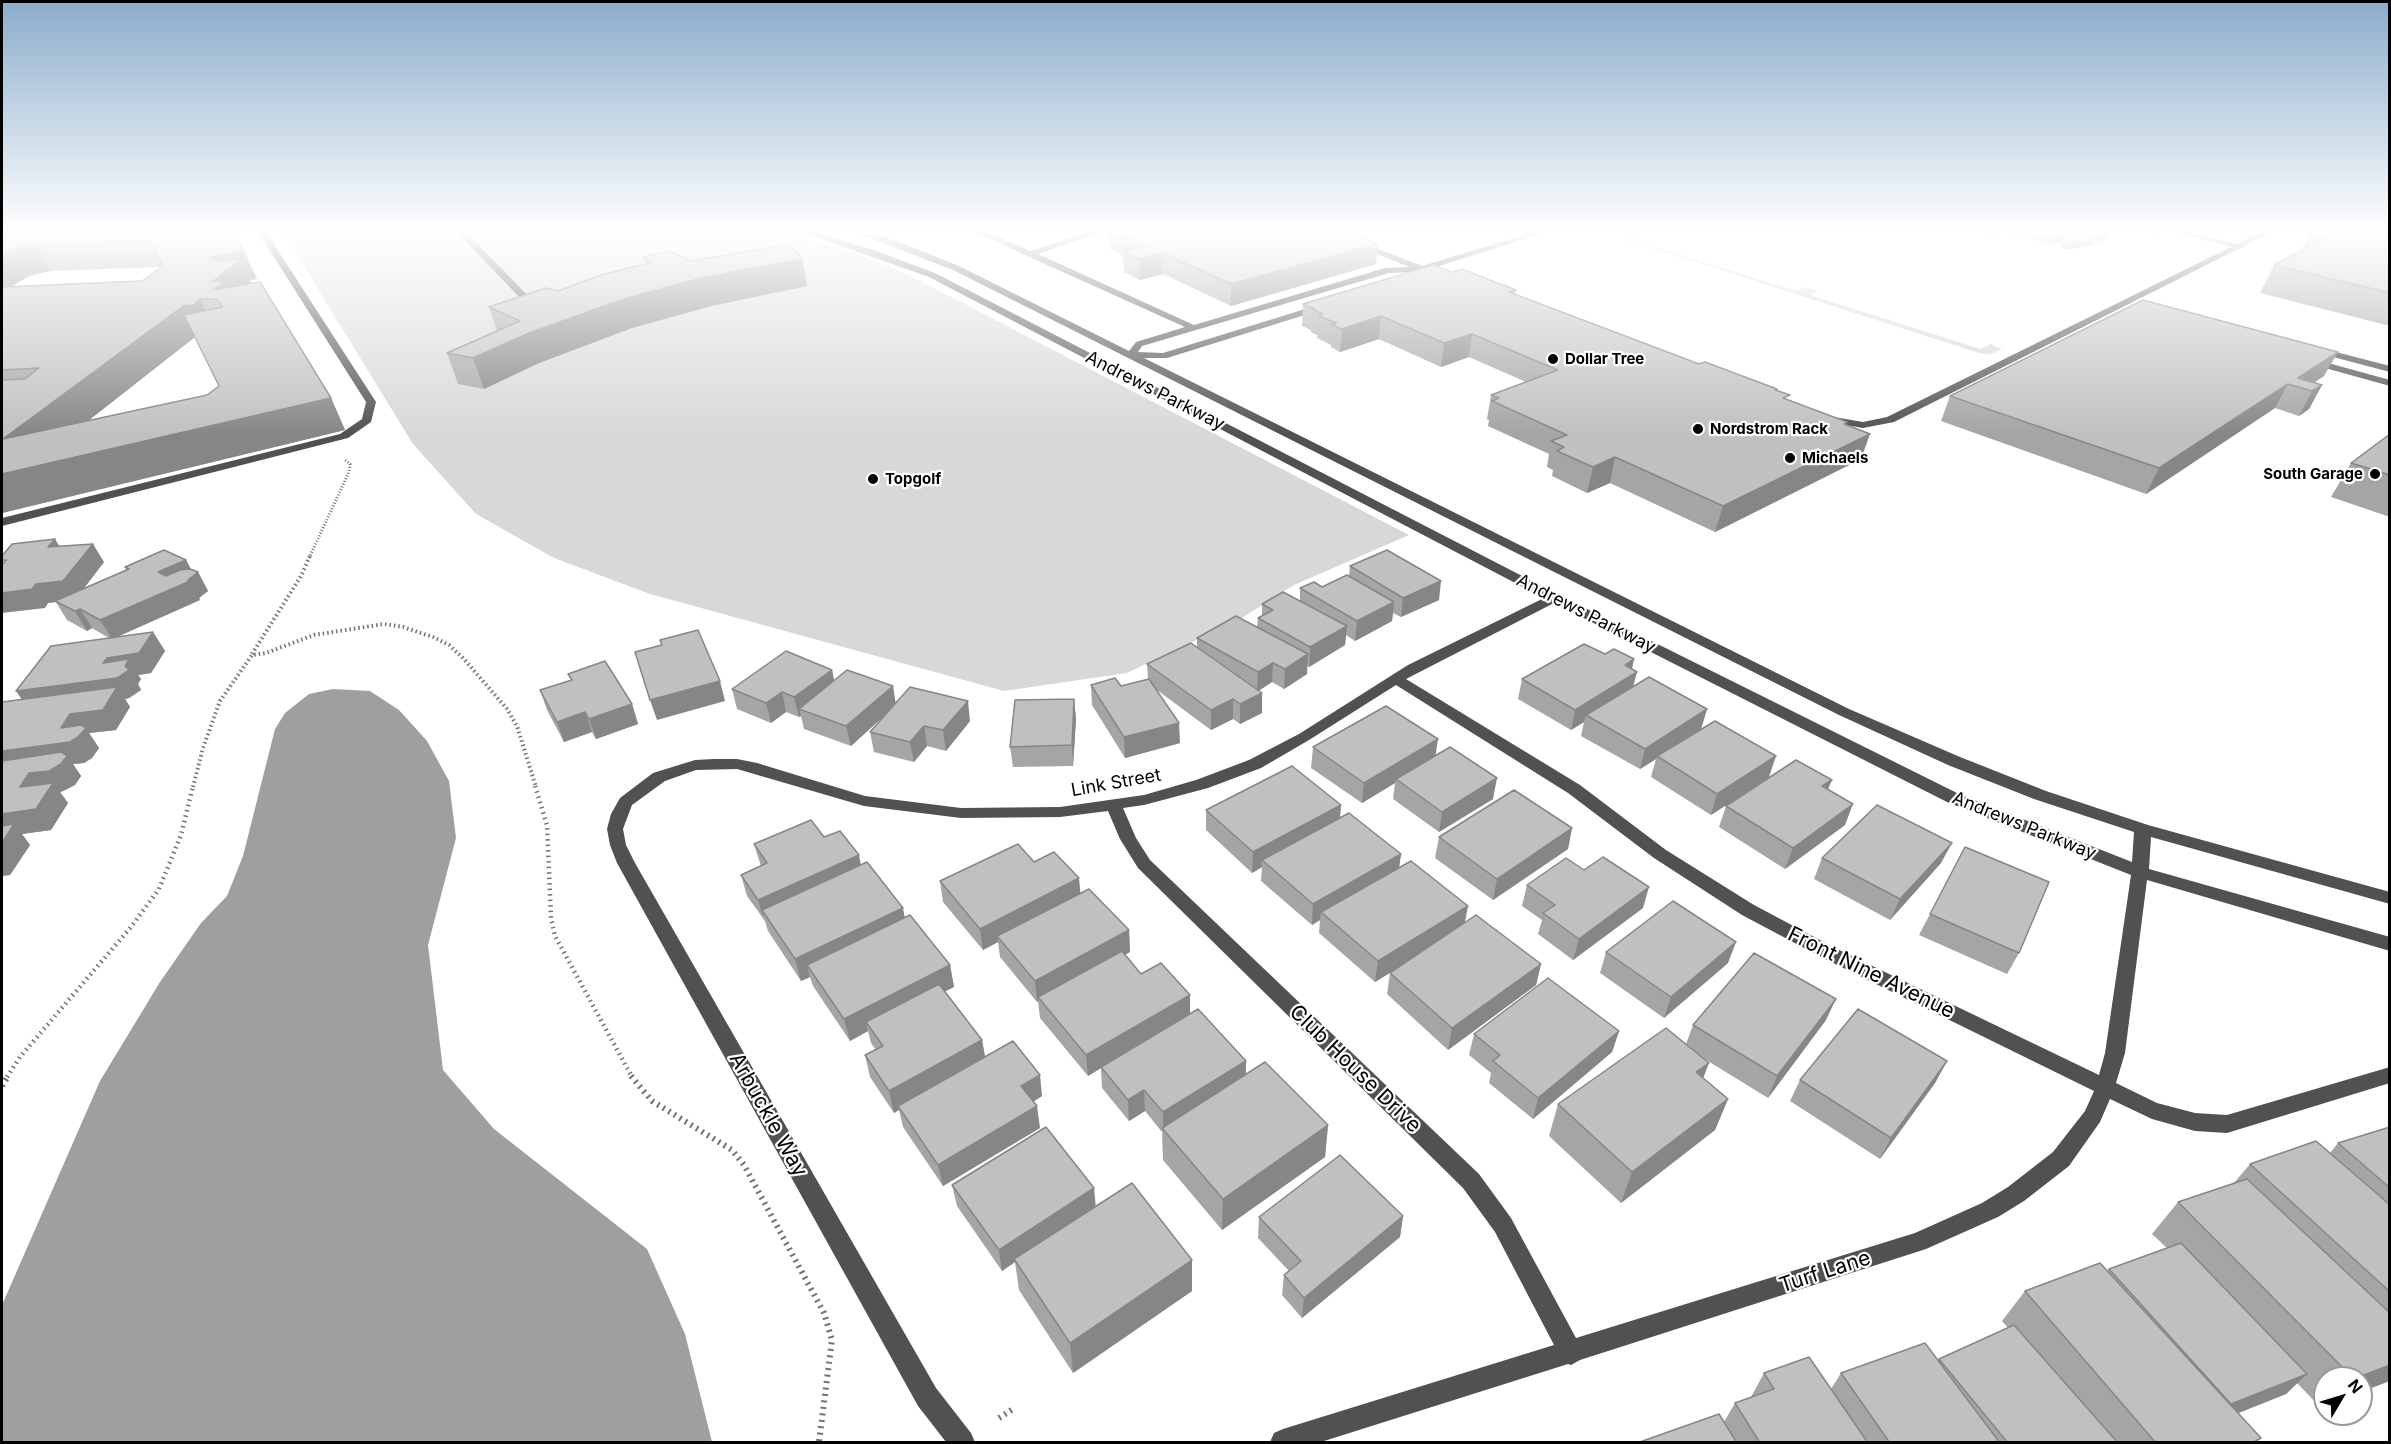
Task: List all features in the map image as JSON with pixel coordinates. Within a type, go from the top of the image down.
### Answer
[{"type":"street","points":[[2,522],[344,436],[367,420],[371,402],[305,299]]},
{"type":"street","name":"Andrews Parkway","points":[[979,299],[1554,598],[1953,798],[2140,872],[2390,944]]},
{"type":"street","name":"Andrews Parkway","points":[[1019,299],[1844,712],[1954,761],[2040,795],[2143,829],[2390,898]]},
{"type":"street","points":[[1131,299],[1194,328]]},
{"type":"street","points":[[1131,355],[1139,344],[1290,299]]},
{"type":"street","points":[[1816,415],[1850,425],[1878,424],[1890,420],[2140,299]]},
{"type":"street","points":[[1102,364],[1131,355],[1164,356],[1334,303]]},
{"type":"street","points":[[2128,306],[2145,307]]},
{"type":"street","points":[[2311,348],[2390,369]]},
{"type":"street","points":[[2297,358],[2390,383]]},
{"type":"street","name":"Link Street","points":[[646,784],[676,770],[695,765],[737,764],[856,799],[926,810],[1024,814],[1114,806],[1202,784],[1256,764],[1444,651],[1554,598]]},
{"type":"street","name":"Front Nine Avenue","points":[[1396,679],[1574,789],[1660,854],[1748,910],[1829,953],[2161,1113],[2212,1125],[2246,1120],[2390,1075]]},
{"type":"street","name":"Arbuckle Way","points":[[646,784],[626,802],[619,814],[615,829],[618,845],[626,863],[927,1397],[962,1443]]},
{"type":"street","name":"Club House Drive","points":[[1114,806],[1128,839],[1144,864],[1471,1182],[1503,1225],[1572,1353]]},
{"type":"street","name":"Turf Lane","points":[[1283,1443],[1918,1242],[1990,1210],[2016,1194],[2061,1159],[2093,1116],[2105,1088],[2115,1053],[2140,872],[2143,829]]},
{"type":"path","points":[[2,1086],[20,1057],[131,927],[159,889],[180,835],[203,747],[220,701],[291,594],[350,467],[348,460],[341,458]]},
{"type":"path","points":[[252,655],[266,653],[292,642],[340,629],[384,624],[403,627],[449,645],[477,673],[507,709],[517,726],[531,763],[547,825],[551,918],[563,955],[631,1076],[652,1101],[732,1150],[744,1165],[824,1313],[832,1340],[819,1443]]},
{"type":"path","points":[[999,1418],[1013,1409]]},
{"type":"shaded area","name":"Topgolf","points":[[324,299],[956,299],[1409,535],[1294,585],[1237,621],[1127,673],[1004,691],[650,594],[554,558],[476,514],[413,444]]},
{"type":"shaded area","points":[[1812,299],[1824,299],[1981,349],[1990,344],[2002,349],[1991,354],[1979,353]]},
{"type":"shaded area","points":[[333,689],[370,691],[399,710],[427,741],[449,781],[456,838],[428,945],[443,1070],[494,1129],[647,1249],[685,1334],[712,1442],[2,1442],[2,1305],[100,1081],[160,982],[201,923],[227,896],[243,856],[275,729],[285,713],[309,694]]},
{"type":"building","points":[[2,299],[200,299],[194,305],[183,306],[3,439],[207,395],[219,386],[184,315],[223,307],[216,299],[271,299],[331,398],[2,474],[2,380],[25,379],[39,368],[2,370]]},
{"type":"building","points":[[512,299],[623,299],[529,333],[473,358],[447,353],[520,321],[489,307]]},
{"type":"building","points":[[1318,299],[1528,299],[1699,364],[1705,362],[1777,389],[1775,390],[1790,395],[1783,398],[1847,422],[1844,424],[1870,434],[1723,506],[1615,457],[1593,467],[1557,451],[1564,447],[1551,441],[1567,435],[1492,401],[1499,398],[1491,395],[1558,370],[1472,334],[1444,343],[1381,316],[1342,329],[1332,325],[1336,323],[1319,316],[1323,314],[1303,304]]},
{"type":"building","points":[[2143,300],[2338,352],[2298,378],[2322,385],[2312,391],[2288,384],[2159,468],[1950,396]]},
{"type":"building","points":[[2390,434],[2390,475],[2351,463]]},
{"type":"building","points":[[55,539],[48,547],[93,544],[63,581],[36,584],[32,589],[2,593],[2,565],[6,560],[2,560],[2,556],[12,544]]},
{"type":"building","points":[[164,550],[186,560],[158,572],[166,576],[180,570],[190,569],[198,572],[188,580],[190,581],[100,620],[80,609],[75,611],[55,601],[129,569],[125,567]]},
{"type":"building","points":[[1387,550],[1441,581],[1403,598],[1350,566]]},
{"type":"building","points":[[1347,575],[1394,602],[1357,621],[1300,588],[1314,582],[1322,587]]},
{"type":"building","points":[[1283,592],[1347,626],[1310,647],[1258,618],[1273,610],[1262,604]]},
{"type":"building","points":[[1236,616],[1308,654],[1285,669],[1273,663],[1258,672],[1197,638]]},
{"type":"building","points":[[698,630],[720,681],[650,700],[635,652],[662,645],[660,640]]},
{"type":"building","points":[[153,632],[139,653],[107,658],[103,663],[129,659],[125,666],[129,670],[117,678],[16,691],[51,646]]},
{"type":"building","points":[[1191,643],[1262,693],[1240,704],[1233,699],[1211,710],[1147,664]]},
{"type":"building","points":[[1584,644],[1605,654],[1614,649],[1634,659],[1625,665],[1637,672],[1575,710],[1522,679]]},
{"type":"building","points":[[786,651],[832,670],[794,697],[782,692],[766,703],[732,689]]},
{"type":"building","points":[[605,661],[632,704],[589,719],[585,712],[557,722],[540,690],[572,680],[568,674]]},
{"type":"building","points":[[847,670],[893,686],[846,726],[799,709]]},
{"type":"building","points":[[1649,677],[1707,709],[1645,749],[1586,715]]},
{"type":"building","points":[[1115,678],[1121,686],[1149,679],[1179,723],[1124,737],[1091,685]]},
{"type":"building","points":[[117,687],[103,710],[70,714],[61,728],[81,725],[86,728],[70,742],[2,751],[2,702]]},
{"type":"building","points":[[910,687],[968,701],[943,730],[924,726],[910,742],[870,732]]},
{"type":"building","points":[[1074,699],[1072,745],[1010,747],[1015,700]]},
{"type":"building","points":[[1386,706],[1438,739],[1364,783],[1313,747]]},
{"type":"building","points":[[1715,721],[1776,756],[1717,794],[1657,756]]},
{"type":"building","points":[[1450,747],[1497,778],[1442,812],[1396,779]]},
{"type":"building","points":[[61,752],[67,756],[61,764],[49,771],[29,773],[20,787],[53,783],[36,809],[2,814],[2,761]]},
{"type":"building","points":[[1796,760],[1832,780],[1822,786],[1853,804],[1793,848],[1726,806]]},
{"type":"building","points":[[1292,766],[1341,805],[1253,852],[1206,810]]},
{"type":"building","points":[[1514,790],[1572,828],[1497,879],[1439,837]]},
{"type":"building","points":[[1877,805],[1952,843],[1900,899],[1822,858]]},
{"type":"building","points":[[1349,813],[1401,854],[1313,904],[1262,860]]},
{"type":"building","points":[[811,820],[824,837],[840,831],[859,855],[758,900],[741,875],[767,863],[754,844]]},
{"type":"building","points":[[14,824],[2,843],[2,826]]},
{"type":"building","points":[[1018,844],[1034,862],[1054,852],[1079,878],[980,929],[940,881]]},
{"type":"building","points":[[1965,847],[2049,882],[2019,953],[1930,914]]},
{"type":"building","points":[[1603,857],[1649,887],[1579,939],[1543,913],[1555,905],[1527,885],[1566,858],[1584,870]]},
{"type":"building","points":[[1411,861],[1468,906],[1378,961],[1321,912]]},
{"type":"building","points":[[867,862],[903,908],[795,959],[762,910]]},
{"type":"building","points":[[1089,889],[1129,930],[1035,981],[997,936]]},
{"type":"building","points":[[1673,901],[1736,942],[1671,997],[1606,952]]},
{"type":"building","points":[[910,915],[950,965],[844,1019],[807,965]]},
{"type":"building","points":[[1476,915],[1541,964],[1452,1028],[1390,973]]},
{"type":"building","points":[[1122,951],[1141,974],[1161,963],[1190,995],[1086,1055],[1038,997]]},
{"type":"building","points":[[1754,953],[1836,999],[1777,1076],[1693,1025]]},
{"type":"building","points":[[1548,978],[1619,1031],[1538,1098],[1493,1061],[1500,1055],[1474,1034]]},
{"type":"building","points":[[939,984],[982,1040],[889,1091],[865,1055],[883,1046],[866,1022]]},
{"type":"building","points":[[1198,1009],[1246,1061],[1163,1112],[1144,1090],[1128,1100],[1101,1067]]},
{"type":"building","points":[[1858,1009],[1947,1061],[1891,1138],[1800,1080]]},
{"type":"building","points":[[1666,1028],[1709,1063],[1696,1072],[1728,1099],[1632,1172],[1558,1104]]},
{"type":"building","points":[[1013,1041],[1040,1075],[1021,1086],[1037,1106],[938,1165],[898,1106]]},
{"type":"building","points":[[1265,1062],[1328,1125],[1223,1199],[1162,1128]]},
{"type":"building","points":[[1046,1127],[1094,1188],[999,1250],[952,1185]]},
{"type":"building","points":[[2390,1127],[2390,1188],[2338,1143]]},
{"type":"building","points":[[2316,1141],[2390,1205],[2390,1292],[2250,1164]]},
{"type":"building","points":[[1340,1155],[1403,1216],[1304,1298],[1284,1275],[1301,1261],[1259,1217]]},
{"type":"building","points":[[2247,1179],[2390,1313],[2390,1365],[2373,1372],[2373,1366],[2341,1366],[2178,1202]]},
{"type":"building","points":[[1132,1183],[1192,1260],[1070,1343],[1014,1259]]},
{"type":"building","points":[[2181,1243],[2307,1374],[2231,1404],[2109,1269]]},
{"type":"building","points":[[2100,1263],[2261,1438],[2252,1443],[2156,1443],[2025,1291]]},
{"type":"building","points":[[2014,1325],[2118,1443],[2008,1443],[1939,1359]]},
{"type":"building","points":[[1925,1343],[2000,1443],[1890,1443],[1841,1373]]},
{"type":"building","points":[[1809,1357],[1868,1443],[1760,1443],[1735,1403],[1774,1389],[1764,1373]]},
{"type":"building","points":[[1719,1414],[1737,1443],[1637,1443]]},
{"type":"place","name":"Dollar Tree","points":[[1553,359]]},
{"type":"place","name":"Nordstrom Rack","points":[[1698,429]]},
{"type":"place","name":"Michaels","points":[[1790,458]]},
{"type":"place","name":"South Garage","points":[[2375,474]]},
{"type":"place","name":"Topgolf","points":[[873,479]]}]
